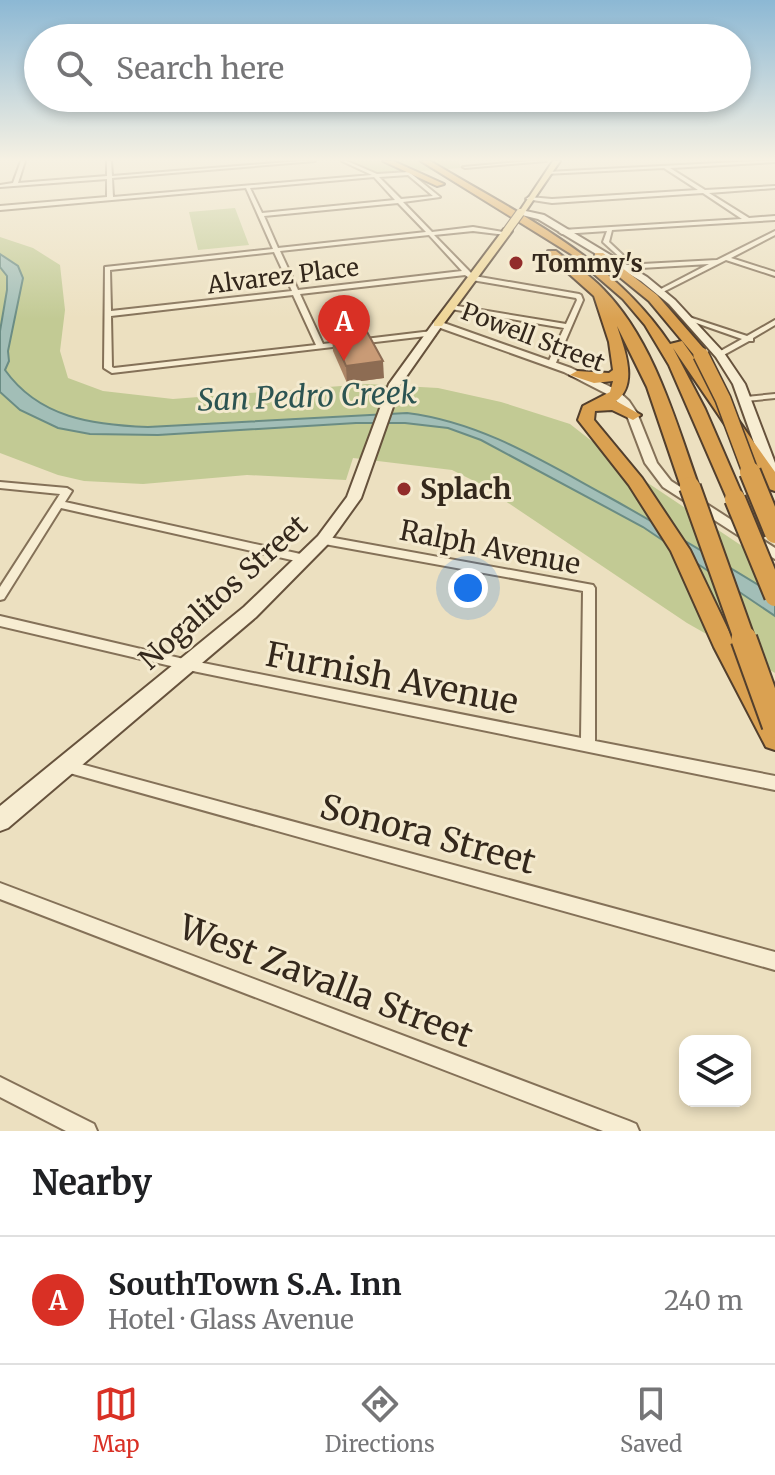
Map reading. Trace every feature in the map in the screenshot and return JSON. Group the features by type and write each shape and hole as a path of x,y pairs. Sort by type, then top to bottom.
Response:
{"highway":[{"path":"491,214 540,245 598,290 622,319 641,351 775,725"},
{"path":"514,214 575,252 654,316 673,337 775,486"},
{"path":"593,250 653,298 701,355 730,411 756,490 775,533"},
{"path":"588,409 616,393 619,373 614,329 598,290"},
{"path":"623,291 650,323 679,370 775,596"},
{"path":"584,377 604,379 619,373"},
{"path":"584,377 600,393 588,409 586,420 617,458 680,550 725,647 775,739"},
{"path":"588,409 615,405 633,415"}],"main road":[{"name":"Nogalitos Street","path":"0,820 188,665 323,540 345,513 395,384 451,307 468,275 520,214"},
{"path":"528,214 541,217"},
{"path":"539,214 580,243 624,263 661,291 720,355 746,399 775,486 770,501 775,515"}],"street":[{"path":"274,214 261,215 320,346"},
{"path":"411,214 468,275"},
{"path":"739,214 748,220"},
{"path":"562,232 773,219"},
{"path":"435,328 320,346 112,371 108,368 107,268 473,229 506,232"},
{"path":"610,229 606,242 624,263 717,262"},
{"path":"580,243 581,235 597,230"},
{"path":"661,291 775,233"},
{"path":"725,258 775,274"},
{"name":"Alvarez Place","path":"107,314 468,275 579,296 568,327"},
{"path":"451,307 568,327 551,365"},
{"path":"687,318 750,339"},
{"path":"720,355 775,322"},
{"name":"Powell Street","path":"435,328 551,365 616,393 633,415 645,456 654,472 667,484 775,554"},
{"path":"763,330 775,329"},
{"path":"746,399 775,396"},
{"path":"0,485 67,491 0,596"},
{"path":"59,504 305,559"},
{"name":"Ralph Avenue","path":"323,540 589,588 588,746"},
{"name":"Furnish Avenue","path":"0,621 188,665 775,783"},
{"name":"Sonora Street","path":"65,766 775,961"},
{"name":"West Zavalla Street","path":"0,891 629,1131"},
{"path":"0,1087 87,1131"}],"green space":[{"path":"189,214 237,214 249,245 198,250"},
{"path":"0,237 33,248 60,265 65,310 60,351 68,378 103,391 173,399 367,384 438,388 501,402 570,424 630,471 775,568 775,673 687,623 480,484 452,470 353,458 346,480 247,475 143,484 84,481 58,475 0,453"}],"water":[{"path":"0,254 18,266 23,278 5,370 34,399 51,409 88,421 148,427 407,413 460,425 509,444 557,469 754,582 775,595 775,616 643,527 481,440 448,428 405,423 356,423 158,435 90,434 58,428 20,410 0,392 0,331 7,276 0,267"}],"building":[{"path":"366,330 383,361 346,366 332,334"}],"place":[{"name":"Tommy's","path":"516,263"},
{"name":"SouthTown S.A. Inn","path":"344,361"},
{"name":"Splach","path":"404,489"}],"water label":[{"name":"San Pedro Creek","path":"307,396"}]}
